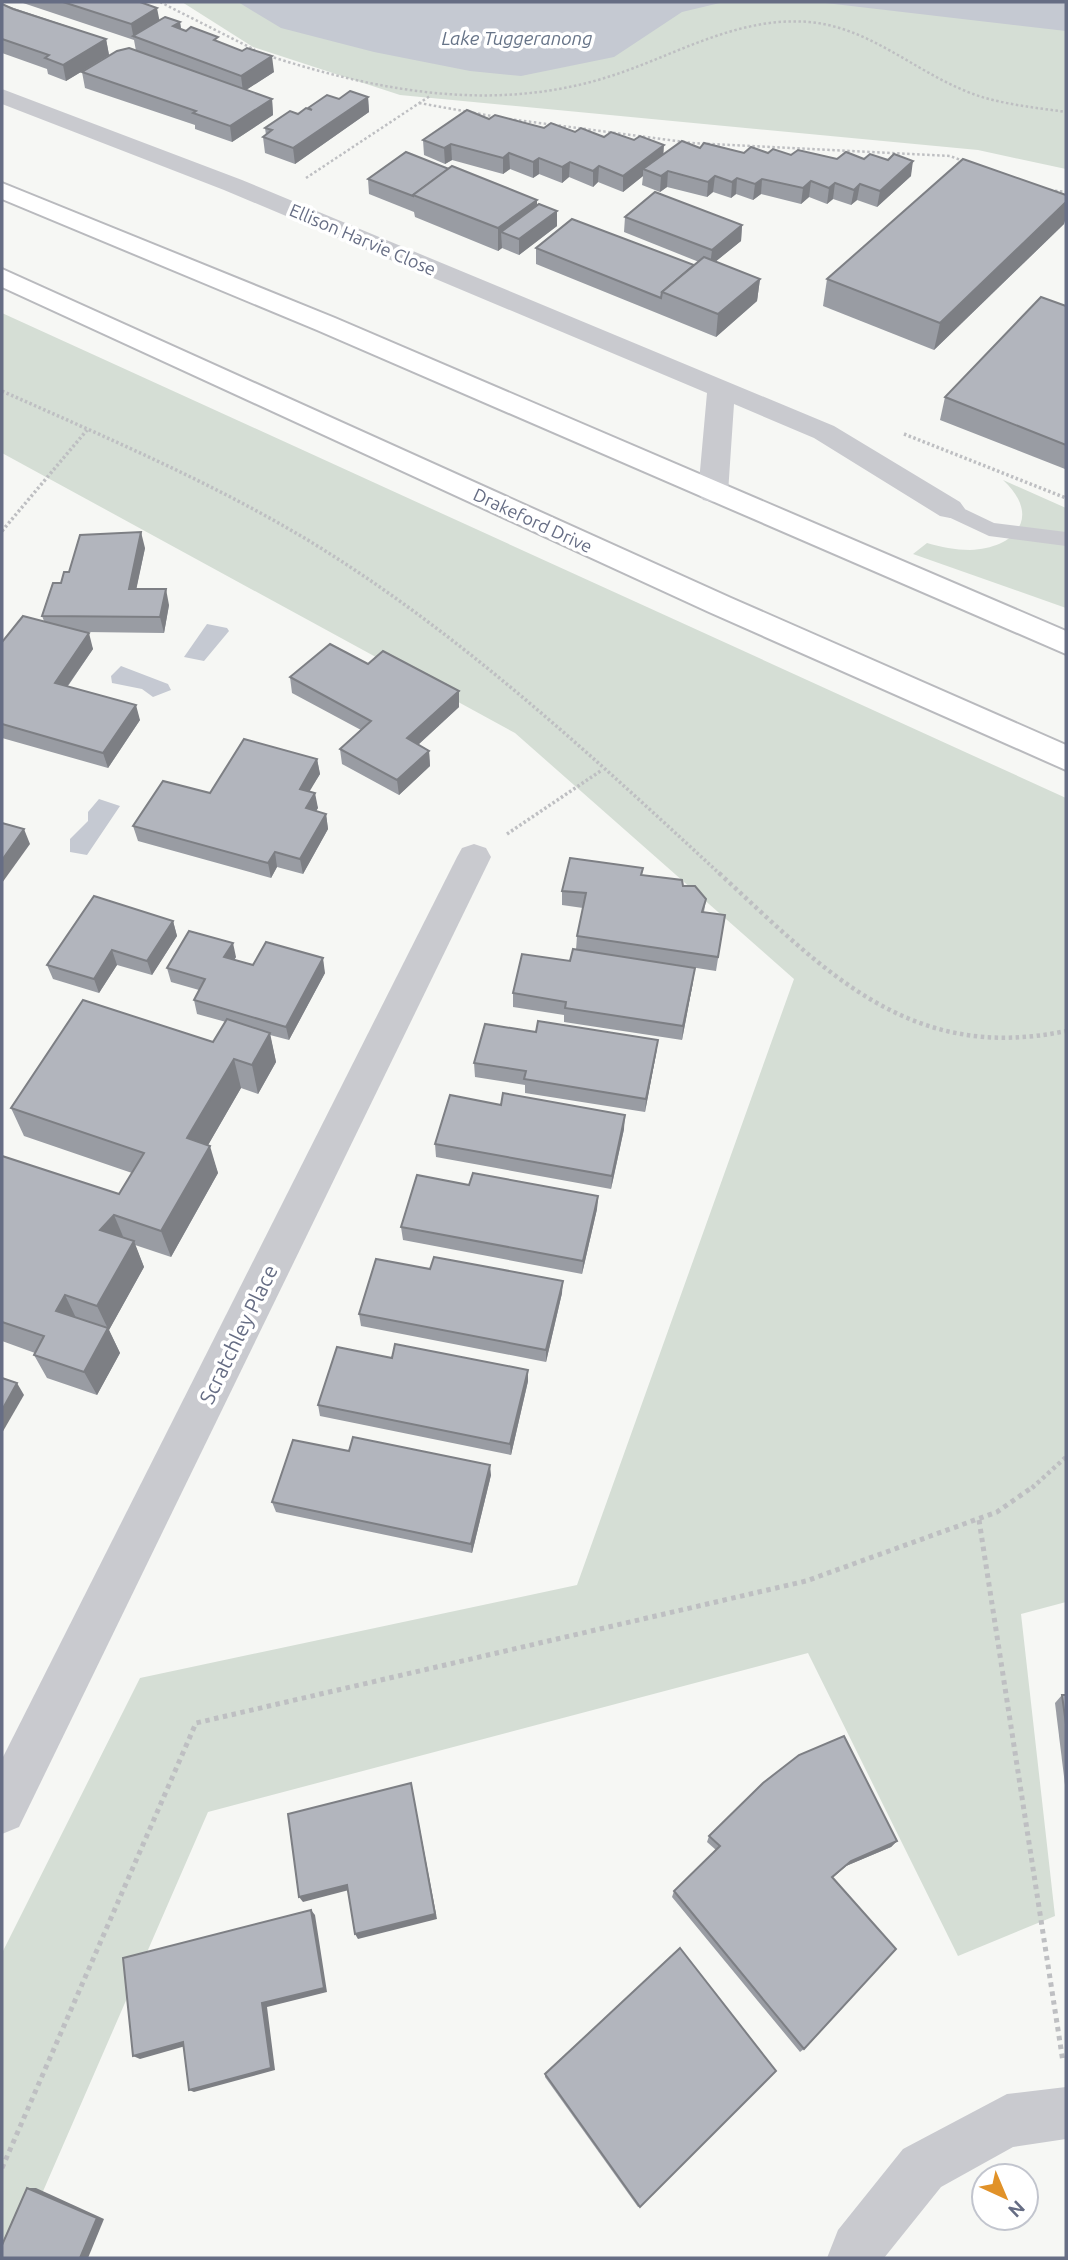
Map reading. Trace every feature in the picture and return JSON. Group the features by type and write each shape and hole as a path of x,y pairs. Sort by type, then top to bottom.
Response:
{"highway":[{"path":"2,190 326,324 1066,643"},
{"name":"Drakeford Drive","path":"2,277 720,605 1066,758"}],"street":[{"name":"Ellison Harvie Close","path":"2,96 233,185 824,432 950,509"},
{"path":"713,493 721,389"},
{"name":"Scratchley Place","path":"2,1811 474,857"},
{"path":"854,2258 857,2249 922,2168 1065,2091"}],"lane":[{"path":"950,509 989,529 1066,539"}],"path":[{"path":"160,2 266,55 332,77 392,91 485,98 558,91 611,76 755,24 808,22 852,31 956,87 1013,103 1066,112"},
{"path":"419,103 626,136 793,150 950,156 975,166"},
{"path":"1045,190 1066,192"},
{"path":"2,391 211,488 290,530 346,564 473,659 602,770 828,973 866,998 901,1017 943,1032 983,1040 1023,1041 1066,1031"},
{"path":"2,531 87,430"},
{"path":"474,857 602,770"},
{"path":"2,2168 196,1723 771,1591 997,1512 1042,1481 1066,1457"},
{"path":"979,1520 1065,2091"}],"shaded area":[{"path":"182,2 1066,2 1066,169 978,150 400,95 253,47"},
{"path":"2,313 1066,798 1066,1602 1021,1614 1055,1916 958,1956 808,1653 208,1812 14,2258 2,2258 2,1953 140,1678 577,1585 794,979 515,733 2,453"},
{"path":"1003,480 1066,508 1066,608 913,554 927,543 970,550 987,548 1011,536 1019,528 1021,506 1015,493"}],"water":[{"name":"Lake Tuggeranong","path":"238,2 724,2 682,12 614,57 521,76 470,71 374,52 281,28"},
{"path":"817,2 1066,2 1066,31"},
{"path":"207,624 227,628 229,631 204,661 184,657"},
{"path":"121,666 168,684 171,690 153,697 142,689 112,683 111,676"},
{"path":"99,799 120,806 87,855 70,852 70,839 88,821 88,812"}],"building":[{"path":"63,2 140,2 157,8 131,24"},
{"path":"2,4 106,39 63,65 45,58 49,55 2,39"},
{"path":"165,17 180,22 173,26 186,31 191,27 218,37 214,40 242,51 247,48 272,56 241,76 133,36"},
{"path":"129,48 272,99 230,126 193,113 196,111 82,72 117,51"},
{"path":"350,91 368,97 293,148 263,137 272,130 265,128 290,111 298,114 306,108 312,110 308,108 327,95 339,99"},
{"path":"467,110 489,119 495,115 544,128 551,123 575,132 581,128 604,137 611,132 634,140 640,136 664,145 623,176 599,166 593,171 570,162 562,167 539,158 533,162 509,153 503,158 451,144 444,148 423,140"},
{"path":"682,141 700,148 704,143 744,153 751,147 768,153 773,149 791,155 798,150 837,159 846,152 864,159 870,154 888,160 894,154 913,161 880,191 860,184 854,190 835,183 829,188 811,181 803,188 762,179 755,184 737,178 732,182 715,176 708,182 668,171 661,176 643,169"},
{"path":"406,152 449,169 413,196 368,179"},
{"path":"963,159 1066,195 1066,202 940,323 827,279"},
{"path":"452,166 537,200 498,228 413,195"},
{"path":"655,192 742,225 712,250 625,217"},
{"path":"539,204 557,211 519,239 501,232"},
{"path":"572,219 694,265 662,292 661,298 536,248"},
{"path":"704,257 760,279 718,314 662,292"},
{"path":"1041,297 1066,306 1066,445 945,397"},
{"path":"141,532 129,589 166,589 160,617 42,616 53,583 61,583 64,572 69,572 80,535"},
{"path":"23,616 89,633 55,683 136,705 103,753 2,724 2,642"},
{"path":"330,644 368,664 383,651 459,691 407,738 429,751 397,780 340,749 371,721 290,677"},
{"path":"244,739 317,759 300,789 315,793 306,808 326,814 300,859 275,852 268,863 133,826 163,781 210,793"},
{"path":"2,823 24,829 2,860"},
{"path":"570,858 643,868 641,875 682,880 683,886 695,886 706,899 702,912 725,915 718,957 577,936 586,893 562,891"},
{"path":"94,896 173,921 147,961 112,950 94,979 47,965"},
{"path":"189,931 233,943 224,957 253,965 266,942 323,958 286,1027 194,1000 205,979 167,968"},
{"path":"573,949 695,968 683,1026 565,1008 566,1002 513,993 522,954 570,961"},
{"path":"83,1000 213,1042 227,1019 270,1033 252,1065 234,1059 187,1138 210,1146 161,1231 114,1215 100,1230 134,1241 97,1306 65,1295 56,1311 108,1328 84,1372 34,1355 44,1336 2,1322 2,1156 119,1194 144,1153 11,1108"},
{"path":"538,1021 658,1040 646,1099 524,1079 526,1071 474,1063 485,1024 536,1032"},
{"path":"503,1093 625,1115 612,1176 435,1144 450,1095 501,1105"},
{"path":"473,1173 598,1196 583,1261 401,1227 417,1175 469,1185"},
{"path":"434,1257 563,1281 546,1350 359,1314 376,1259 430,1269"},
{"path":"395,1344 528,1370 510,1444 318,1405 337,1347 392,1358"},
{"path":"2,1378 17,1383 2,1410"},
{"path":"353,1437 490,1465 471,1544 272,1502 293,1440 349,1451"},
{"path":"1062,1695 1066,1695 1066,1724"},
{"path":"844,1736 897,1841 851,1861 832,1877 896,1949 804,2049 674,1891 720,1846 709,1836 763,1783 799,1755"},
{"path":"411,1783 435,1914 355,1934 347,1885 299,1897 288,1814"},
{"path":"311,1910 324,1988 262,2003 271,2068 189,2090 183,2042 133,2056 123,1958"},
{"path":"680,1948 776,2071 640,2207 545,2074"},
{"path":"27,2188 97,2218 80,2258 2,2258 2,2245"}]}
